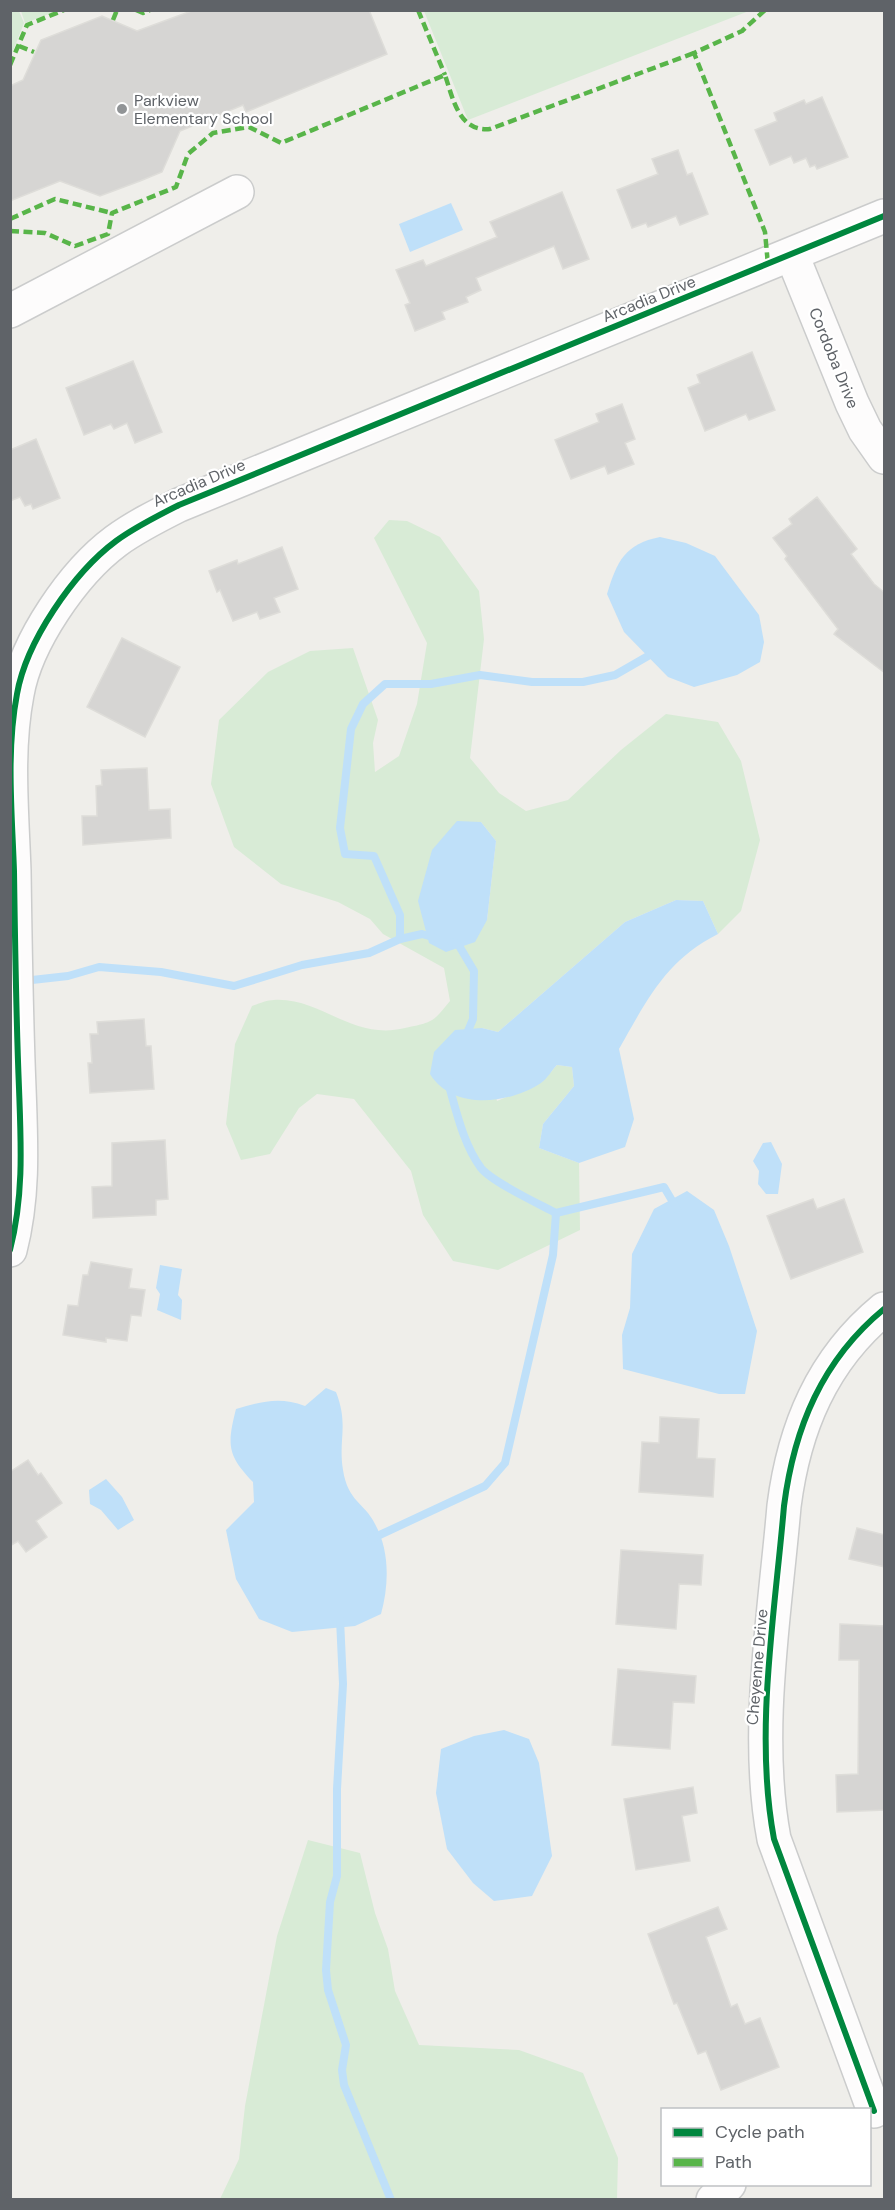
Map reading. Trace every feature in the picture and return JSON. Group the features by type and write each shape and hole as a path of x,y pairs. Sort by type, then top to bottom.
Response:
{"street":[{"path":"10,310 237,192"},
{"name":"Arcadia Drive","path":"10,1250 16,1229 22,1170 12,737 20,654 82,573 114,542 143,523 178,505 885,216"},
{"name":"Cordoba Drive","path":"792,255 852,404 865,430 885,457"},
{"name":"Cheyenne Drive","path":"876,2111 774,1839 767,1804 764,1739 784,1506 789,1468 798,1434 816,1392 832,1366 851,1341 885,1309"},
{"path":"713,2199 727,2186"}],"green space":[{"path":"11,10 19,11 24,23 11,56"},
{"path":"21,11 57,11 25,23"},
{"path":"424,11 749,11 468,120"},
{"path":"389,520 407,521 440,537 479,591 484,639 470,758 499,793 526,811 568,800 621,750 666,714 718,722 741,761 760,840 741,911 718,934 703,901 676,900 625,922 498,1032 482,1028 497,1101 542,1082 557,1065 572,1067 574,1086 543,1124 539,1148 579,1163 580,1230 498,1270 453,1261 423,1215 411,1171 354,1099 317,1094 299,1108 270,1154 241,1160 226,1124 235,1044 252,1006 271,1000 291,1001 369,1029 386,1030 427,1023 435,1018 450,1001 444,968 383,934 370,919 338,902 281,884 234,847 211,784 219,720 268,672 310,651 353,648 378,720 373,743 375,772 399,756 417,704 427,643 374,538","holes":["481,822 496,841 487,920"]},
{"path":"308,1840 360,1853 375,1913 388,1949 395,1991 419,2045 519,2050 583,2073 618,2158 617,2199 220,2199 239,2159 245,2106 277,1936"}],"water":[{"path":"451,203 463,230 410,252 399,224"},
{"path":"660,537 686,543 715,556 759,615 764,642 760,662 737,675 694,687 668,677 624,632 607,594 615,572 630,549"},
{"path":"457,821 481,822 496,841 487,920 475,942 446,952 429,943 418,901 432,850"},
{"path":"676,900 703,901 718,934 700,944 671,969 649,998 619,1049 634,1119 625,1147 579,1163 539,1148 543,1124 574,1086 572,1067 557,1065 543,1081 528,1090 513,1096 482,1100 467,1099 453,1094 440,1086 430,1074 434,1052 455,1030 482,1028 498,1032 625,922"},
{"path":"771,1142 782,1164 778,1194 766,1194 758,1184 759,1171 753,1161 763,1143"},
{"path":"687,1191 714,1210 729,1246 757,1331 745,1394 719,1394 623,1369 622,1335 630,1308 632,1254 654,1209"},
{"path":"160,1265 182,1269 178,1295 182,1300 181,1320 157,1310 160,1294 156,1288"},
{"path":"326,1388 336,1392 340,1404 345,1481 352,1495 371,1517 380,1534 386,1557 386,1592 381,1614 355,1626 292,1632 259,1619 236,1579 226,1530 254,1502 253,1482 238,1464 231,1449 231,1432 236,1409 262,1402 278,1401 305,1406"},
{"path":"106,1479 122,1497 134,1520 118,1530 101,1510 90,1504 89,1490"},
{"path":"504,1730 529,1739 539,1763 552,1856 532,1896 494,1901 473,1883 447,1849 436,1793 441,1749 474,1736"}],"building":[{"name":"Parkview Elementary School","path":"194,10 369,10 387,54 246,112 243,105 180,131 162,172 140,181 100,196 60,181 10,201 10,86 23,80 41,40 102,16 137,31"},
{"path":"822,97 848,157 817,169 815,165 810,167 806,158 794,163 791,156 770,165 755,130 777,121 774,113 804,100 806,104"},
{"path":"678,150 687,175 692,173 708,214 680,225 676,216 648,227 646,223 632,228 617,190 658,174 652,159"},
{"path":"562,192 589,259 563,269 554,246 476,278 481,290 466,297 468,302 442,312 445,319 415,331 405,305 410,303 396,270 423,260 426,266 497,237 490,222"},
{"path":"752,352 775,410 749,420 746,414 705,431 688,388 700,383 697,375"},
{"path":"133,361 162,432 135,443 127,423 114,429 111,424 84,435 66,388"},
{"path":"622,404 635,439 625,443 634,464 608,474 605,466 571,479 555,440 599,422 596,414"},
{"path":"36,439 60,498 33,509 31,504 25,506 20,497 10,501 10,450"},
{"path":"817,497 857,549 851,554 874,584 885,593 885,673 834,634 838,629 785,559 787,556 773,538 792,524 789,519"},
{"path":"282,547 298,589 274,598 280,612 260,619 257,612 233,621 220,590 217,592 209,571 237,560 238,564"},
{"path":"122,638 180,667 145,737 87,707"},
{"path":"147,768 149,810 170,809 171,838 83,845 82,816 97,816 96,786 102,785 101,770"},
{"path":"144,1019 146,1046 151,1046 154,1089 90,1093 88,1063 92,1063 90,1034 98,1034 97,1022"},
{"path":"165,1140 168,1199 156,1200 156,1215 93,1218 92,1187 112,1186 112,1143"},
{"path":"813,1199 817,1209 844,1199 863,1252 791,1279 767,1216"},
{"path":"91,1262 132,1269 129,1288 145,1290 141,1316 131,1315 127,1341 106,1338 106,1342 63,1335 68,1305 78,1306 83,1275 88,1275"},
{"path":"660,1417 699,1419 697,1458 715,1459 713,1497 639,1492 642,1442 659,1443"},
{"path":"28,1460 38,1475 41,1473 62,1503 36,1521 47,1537 26,1552 18,1541 10,1546 10,1472"},
{"path":"857,1528 885,1535 885,1567 849,1559"},
{"path":"621,1550 703,1555 701,1585 679,1584 676,1629 616,1624"},
{"path":"840,1624 885,1626 885,1810 837,1812 836,1775 858,1774 859,1660 839,1660"},
{"path":"618,1669 696,1676 694,1703 673,1702 670,1749 612,1745"},
{"path":"693,1787 697,1813 682,1816 690,1861 636,1870 624,1799"},
{"path":"718,1907 727,1929 706,1937 731,2007 737,2004 745,2024 760,2018 779,2067 721,2090 706,2051 698,2054 677,2003 674,2004 648,1934"}],"waterway":[{"path":"400,939 400,915 374,856 345,854 340,828 351,729 363,704 385,684 431,684 480,675 532,682 583,682 615,675 648,656"},
{"path":"23,981 68,976 99,967 161,972 234,986 302,965 369,953 400,939 422,934 436,938"},
{"path":"452,942 458,944 474,971 473,1019 465,1038"},
{"path":"451,1082 449,1086 458,1118 475,1159 487,1174 516,1192 556,1213 664,1187 677,1209"},
{"path":"371,1539 485,1486 505,1463 553,1255 556,1213"},
{"path":"340,1619 343,1684 337,1789 337,1876 330,1902 326,1970 328,1990 346,2045 342,2070 344,2085 391,2200"}],"marked path":[{"path":"10,65 27,25 64,10"},
{"path":"113,20 117,10"},
{"path":"136,10 143,13 150,10"},
{"path":"418,10 445,75"},
{"path":"765,10 742,31 694,53 765,232 768,265"},
{"path":"19,46 34,52"},
{"path":"10,231 45,233 75,246 108,234 112,213 176,187 188,154 213,133 249,127 281,143 445,75 464,120 479,129 490,129 694,53"},
{"path":"10,219 55,199 112,213"}],"cycle path":[{"path":"10,1250 18,1210 21,1149 11,782 14,716 22,674 30,653 54,610 84,571 123,536 179,505 884,216"},
{"path":"874,2111 774,1839 768,1799 766,1715 784,1506 795,1449 814,1397 828,1373 862,1329 884,1309"}],"place":[{"name":"Parkview Elementary School","path":"122,109"}]}
